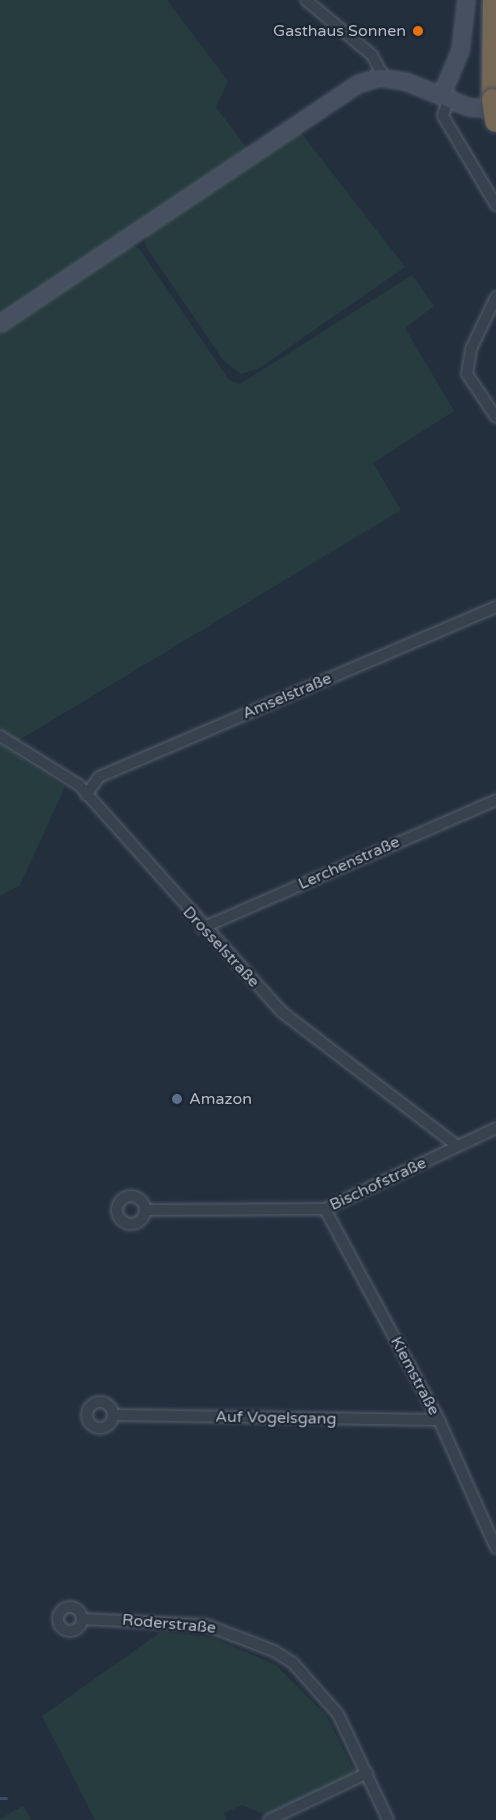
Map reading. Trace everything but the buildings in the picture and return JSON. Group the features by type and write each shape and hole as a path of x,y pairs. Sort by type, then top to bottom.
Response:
{"highway":[{"path":"494,6 495,114"}],"main road":[{"path":"445,95 460,50 466,0"},
{"path":"0,323 357,84 384,78 445,95 469,107 495,114"}],"street":[{"path":"306,0 372,55 384,78"},
{"path":"445,95 445,122 496,205"},
{"path":"496,297 471,349 467,374 496,417"},
{"name":"Amselstraße","path":"86,795 99,777 496,607"},
{"name":"Drosselstraße","path":"0,736 72,778 202,928 282,1012 456,1145"},
{"name":"Lerchenstraße","path":"202,928 496,800"},
{"name":"Bischofstraße","path":"145,1210 325,1209 496,1128"},
{"name":"Kiemstraße","path":"325,1209 439,1420 496,1548"},
{"name":"Auf Vogelsgang","path":"114,1415 439,1420"},
{"name":"Roderstraße","path":"82,1618 206,1625 274,1651 321,1692 367,1773 388,1820"},
{"path":"269,1820 367,1773"}],"green space":[{"path":"0,0 167,0 228,81 216,107 249,151 0,319"},
{"path":"299,130 405,267 258,369 241,374 223,360 145,245 146,234"},
{"path":"129,245 139,248 229,380 240,384 412,275 434,306 405,328 454,411 373,463 401,510 16,742 0,732 0,331"},
{"path":"0,744 65,787 20,885 0,896"},
{"path":"161,1632 211,1637 276,1665 326,1715 354,1770 351,1776 265,1815 242,1805 224,1813 226,1820 95,1820 42,1716"},
{"path":"23,1806 31,1820 0,1820 0,1819"}],"waterway":[{"path":"0,1798 6,1798"}],"place":[{"name":"Gasthaus Sonnen","path":"418,31"},
{"name":"Amazon","path":"177,1099"}]}
